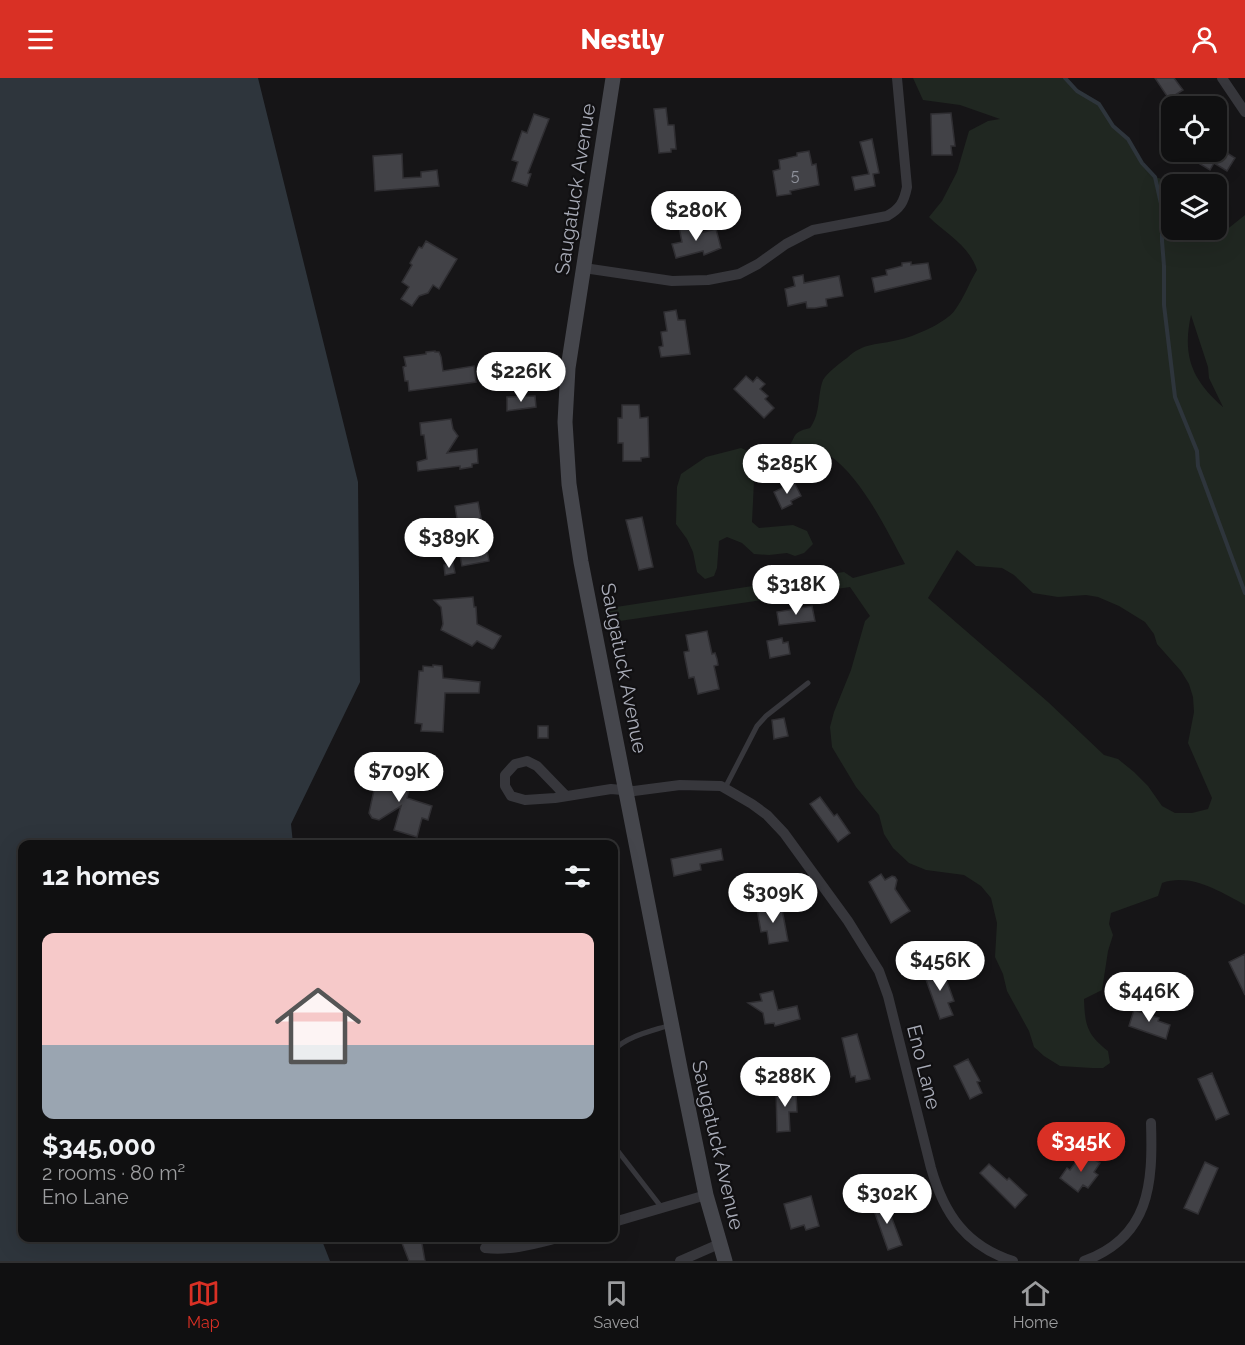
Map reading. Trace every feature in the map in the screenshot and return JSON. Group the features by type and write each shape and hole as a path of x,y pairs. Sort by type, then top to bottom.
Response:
{"main road":[{"name":"Saugatuck Avenue","path":"613,78 568,368 565,422 568,473 581,562 671,1025 706,1195 725,1261"}],"street":[{"path":"584,268 672,281 708,280 739,274 813,230 887,216 897,211 904,202 908,188 897,78"},
{"path":"1222,78 1245,112"},
{"name":"Eno Lane","path":"566,796 537,766 527,761 515,764 505,775 505,786 511,796 525,800 566,796 611,789 716,785 753,804 775,824 859,938 879,970 888,996 938,1193 950,1215 969,1237 995,1254 1013,1261"},
{"path":"1084,1261 1101,1254 1119,1242 1140,1216 1150,1180 1152,1155 1150,1123"},
{"path":"618,1221 706,1195"},
{"path":"485,1248 502,1250 544,1242"},
{"path":"680,1261 719,1244"}],"lane":[{"path":"725,788 757,726 766,716 808,683"},
{"path":"618,1046 671,1025"},
{"path":"618,1151 662,1208"}],"shaded area":[{"path":"0,78 258,78 358,482 360,682 291,824 293,840 18,840 18,1242 323,1242 330,1261 0,1261"},
{"path":"913,78 1065,78 1077,91 1099,104 1113,126 1128,139 1142,163 1154,177 1161,179 1161,240 1227,240 1227,229 1245,215 1245,905 1205,885 1173,880 1162,883 1158,896 1111,913 1109,924 1113,935 1102,990 1084,999 1088,1029 1108,1051 1110,1063 1103,1068 1060,1066 1034,1047 1029,1031 1007,991 1003,974 995,957 997,923 991,898 981,886 964,875 926,870 909,863 893,848 884,834 879,815 856,787 832,747 830,727 834,712 851,670 865,621 870,616 850,587 606,623 603,609 844,572 853,578 905,564 863,490 829,455 779,464 759,471 754,481 752,522 759,528 793,525 807,531 813,544 804,553 795,556 787,553 754,554 742,543 727,537 719,541 717,568 714,576 705,579 697,572 693,552 676,524 677,487 681,474 706,457 741,448 763,458 785,450 796,434 810,428 816,416 823,380 837,365 859,349 920,333 951,315 977,270 963,247 929,217 942,201 957,172 969,131 988,121 1000,119 960,105 923,100","holes":["1191,315 1208,367 1209,378 1223,407 1204,387 1192,366 1188,343","957,550 976,566 1002,568 1014,575 1033,593 1058,597 1086,595 1098,597 1119,606 1145,622 1154,634 1157,644 1181,671 1189,684 1194,712 1188,743 1212,798 1208,809 1192,813 1175,813 1162,806 1148,786 1134,772 1118,759 1104,755 1048,702 928,598"]}],"building":[{"path":"1155,78 1174,78 1183,90 1174,96 1167,96"},
{"path":"666,108 668,125 674,125 676,149 659,153 654,109"},
{"path":"951,113 955,146 951,146 952,155 932,155 931,114"},
{"path":"534,114 549,119 528,173 531,174 527,186 512,181 518,162 512,160 522,131 527,133"},
{"path":"872,139 879,173 873,174 875,186 855,190 852,177 869,174 860,142"},
{"path":"809,151 812,165 816,164 819,185 777,196 773,171 780,169 779,160"},
{"path":"1227,153 1235,158 1227,171 1214,163 1210,170 1200,164 1201,162 1227,162"},
{"path":"402,154 403,178 421,177 421,172 437,170 439,186 375,191 373,156"},
{"path":"693,223 696,234 716,229 721,248 704,255 703,251 676,258 672,244 682,242 679,227"},
{"path":"426,241 457,259 439,289 433,285 428,293 419,296 412,306 401,299 409,287 402,282 419,247 422,248"},
{"path":"911,262 911,265 928,263 931,279 875,292 872,278 887,275 886,270"},
{"path":"803,275 804,283 839,276 843,296 826,299 827,306 807,308 806,302 788,306 785,289 795,286 793,277"},
{"path":"676,310 678,320 685,320 690,354 661,357 659,347 663,346 661,332 667,331 664,312"},
{"path":"439,352 441,357 443,371 474,366 476,382 409,391 408,381 405,381 404,357"},
{"path":"746,376 753,382 757,377 765,384 760,389 768,396 765,399 774,408 764,418 734,389"},
{"path":"535,396 536,407 507,411 507,397"},
{"path":"622,405 639,405 640,418 648,417 649,457 641,458 641,461 623,461 623,443 618,443 618,418 622,418"},
{"path":"451,419 453,429 458,436 447,453 477,449 478,463 472,464 472,467 460,469 460,466 418,471 417,462 427,459 420,423"},
{"path":"794,482 801,496 782,509 774,492"},
{"path":"478,502 489,561 462,566 459,550 462,550 455,506"},
{"path":"642,517 653,567 639,570 626,520"},
{"path":"453,563 455,573 445,575 444,565"},
{"path":"473,597 477,624 501,636 492,649 477,641 472,646 441,630 443,624 441,607 434,600"},
{"path":"812,606 815,621 779,625 777,612"},
{"path":"707,631 712,654 715,653 717,659 718,665 714,666 719,689 698,694 694,677 689,678 684,652 689,651 686,635"},
{"path":"782,638 783,643 788,642 790,654 770,658 767,641"},
{"path":"433,665 442,666 443,678 480,682 479,693 445,693 443,732 421,731 422,724 415,723 419,671 423,671 423,666 433,667"},
{"path":"784,718 788,736 774,739 772,720"},
{"path":"538,726 548,726 548,738 538,738"},
{"path":"389,767 412,773 407,798 432,806 428,820 422,818 417,837 394,830 401,806 379,820 372,818 369,813 374,790 376,786 382,787"},
{"path":"820,797 834,816 837,814 850,833 838,842 810,804"},
{"path":"721,849 723,860 700,864 701,870 674,876 671,859"},
{"path":"881,874 885,880 892,876 895,877 897,880 895,889 910,911 891,923 869,882"},
{"path":"781,904 788,941 769,944 767,931 761,932 757,909"},
{"path":"1245,954 1245,995 1229,962"},
{"path":"942,968 954,1001 948,1003 953,1015 940,1019 924,974"},
{"path":"773,991 778,1010 797,1006 800,1019 775,1026 774,1023 765,1024 763,1013 748,1003 762,1001 760,994"},
{"path":"1145,1005 1155,1009 1152,1016 1159,1018 1158,1021 1170,1025 1166,1039 1129,1026 1134,1010 1143,1013"},
{"path":"857,1034 870,1079 856,1082 855,1076 851,1077 842,1038"},
{"path":"968,1059 980,1081 977,1082 982,1093 970,1099 954,1066"},
{"path":"1212,1073 1229,1114 1216,1120 1198,1079"},
{"path":"790,1087 790,1093 796,1093 797,1112 789,1112 790,1131 777,1132 776,1088"},
{"path":"1083,1152 1100,1163 1094,1172 1098,1175 1088,1188 1083,1185 1078,1192 1060,1178 1067,1168 1070,1170"},
{"path":"1205,1162 1218,1168 1198,1214 1184,1208"},
{"path":"989,1164 1027,1195 1015,1208 980,1173"},
{"path":"811,1196 819,1226 806,1230 804,1225 791,1229 784,1204"},
{"path":"885,1200 902,1245 888,1250 872,1205"},
{"path":"402,1242 422,1242 425,1261 409,1261"}],"waterway":[{"path":"1065,78 1077,91 1099,104 1113,126 1128,139 1142,163 1155,177 1162,208 1164,305 1175,397 1197,451 1198,466 1245,593"}]}
